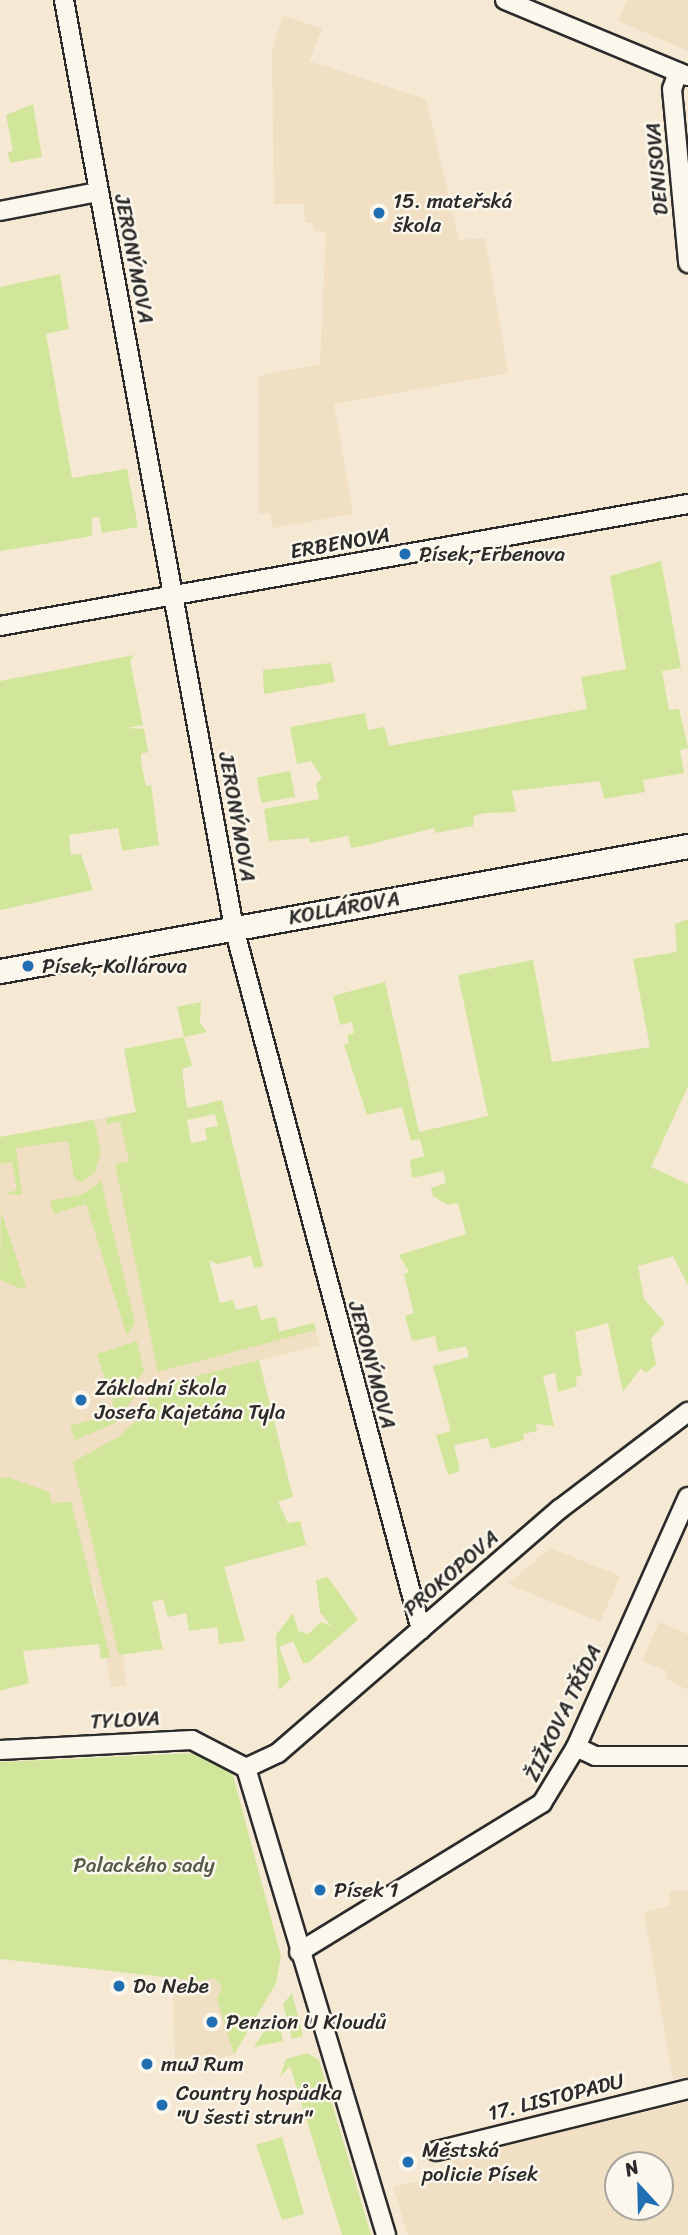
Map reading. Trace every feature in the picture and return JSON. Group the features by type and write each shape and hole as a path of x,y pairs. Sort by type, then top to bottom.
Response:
{"main road":[{"name":"KOLLÁROVA","path":"0,971 688,846"}],"street":[{"name":"JERONÝMOVA","path":"64,0 233,928 421,1630"},
{"path":"505,0 683,74"},
{"name":"DENISOVA","path":"683,74 672,89 688,263"},
{"path":"0,211 98,192"},
{"name":"ERBENOVA","path":"0,626 688,504"},
{"name":"PROKOPOVA","path":"246,1768 278,1753 560,1509 683,1421"},
{"name":"ŽIŽKOVA TŘÍDA","path":"299,1952 542,1803 576,1747 688,1497"},
{"name":"TYLOVA","path":"0,1751 192,1740 246,1768"},
{"path":"576,1747 595,1756 688,1756"},
{"path":"246,1768 386,2235"},
{"name":"17. LISTOPADU","path":"436,2151 688,2089"}],"shaded area":[{"path":"627,0 688,0 688,51 618,21"},
{"name":"15. mateřská škola","path":"283,15 322,29 309,61 426,99 459,240 485,238 508,373 334,404 353,514 273,528 270,513 259,514 258,376 320,364 326,232 313,231 313,223 305,222 304,204 274,204 272,51"},
{"name":"Základní škola Josefa Kajetána Tyla","path":"136,1112 165,1289 279,1332 314,1323 320,1345 172,1383 129,1587 123,1655 126,1685 111,1687 95,1587 0,1560 0,1137"},
{"path":"550,1548 620,1576 600,1622 508,1584"},
{"path":"659,1622 688,1634 688,1690 665,1678 667,1671 642,1661"},
{"path":"688,1890 688,2076 673,2079 644,1912 670,1906 669,1891"},
{"name":"Penzion U Kloudů","path":"211,1977 222,1987 217,1999 234,2055 175,2067 173,1978"},
{"path":"688,2102 688,2235 408,2235 393,2187 457,2172 453,2159"}],"green space":[{"path":"33,104 42,157 10,163 8,152 13,151 6,115"},
{"path":"60,274 69,329 46,334 72,478 127,469 138,527 102,533 99,517 92,518 92,536 0,551 0,287"},
{"path":"661,561 681,668 662,671 669,710 679,709 688,748 680,750 684,773 643,780 645,792 604,799 600,781 512,791 516,812 484,813 474,816 473,826 435,833 434,828 351,848 348,836 310,843 309,838 269,841 264,809 319,799 316,784 322,778 311,761 297,764 290,727 365,713 368,730 384,727 389,746 587,709 581,677 626,669 610,576"},
{"path":"134,655 130,661 143,725 127,728 144,729 148,752 141,754 141,762 146,786 151,785 159,845 122,851 118,828 69,835 71,855 81,854 93,890 0,910 0,681"},
{"path":"331,663 335,682 264,694 263,670"},
{"path":"290,771 295,797 262,803 257,777"},
{"path":"688,919 688,1086 651,1167 688,1184 688,1285 673,1256 638,1266 644,1299 665,1323 651,1339 656,1365 646,1373 641,1368 623,1392 608,1323 575,1332 582,1375 576,1377 577,1386 558,1392 555,1373 543,1376 554,1426 536,1424 537,1431 523,1434 524,1440 491,1449 488,1438 454,1445 460,1471 448,1475 436,1435 451,1431 433,1366 469,1357 466,1346 438,1352 435,1336 412,1341 405,1316 414,1313 404,1274 409,1272 399,1255 466,1234 458,1203 448,1205 433,1196 431,1188 446,1183 443,1171 412,1178 410,1160 424,1156 420,1139 411,1141 402,1107 367,1115 344,1045 349,1043 347,1035 354,1033 352,1022 340,1025 333,996 385,982 419,1132 488,1116 458,975 533,960 552,1062 650,1047 633,959 677,952 675,924"},
{"path":"201,1002 200,1023 207,1032 184,1037 177,1007"},
{"path":"184,1037 192,1066 182,1069 188,1108 222,1100 263,1266 254,1268 251,1256 217,1264 209,1260 220,1303 233,1300 236,1310 257,1305 261,1320 276,1317 279,1332 314,1323 316,1330 158,1372 115,1164 129,1161 120,1122 106,1124 106,1118 136,1112 124,1049","holes":["215,1114 218,1126 205,1128 207,1140 191,1143 187,1120"]},
{"path":"94,1120 101,1151 95,1172 81,1183 74,1177 68,1141 16,1148 22,1195 4,1194 17,1190 12,1162 0,1164 0,1137"},
{"path":"101,1181 135,1323 127,1336 86,1204 54,1214 50,1201 83,1194"},
{"path":"1,1211 26,1287 22,1289 0,1280"},
{"path":"137,1341 144,1371 137,1381 108,1389 97,1354"},
{"path":"259,1360 293,1497 278,1502 288,1523 300,1521 306,1545 224,1567 245,1641 219,1644 217,1627 189,1631 186,1613 168,1617 163,1599 152,1602 163,1649 119,1655 73,1462 120,1436 138,1419 154,1387"},
{"path":"139,1391 115,1423 75,1440 70,1426 114,1413 112,1399"},
{"path":"7,1477 49,1492 52,1503 71,1502 110,1657 101,1659 99,1644 23,1651 29,1683 0,1691 0,1479"},
{"path":"328,1577 358,1620 308,1663 303,1663 293,1641 279,1647 291,1679 279,1690 276,1635 293,1613 298,1631 308,1634 321,1622 331,1626 320,1612 316,1580"},
{"name":"Palackého sady","path":"195,1753 232,1771 281,1956 276,1983 234,2055 217,1999 222,1987 213,1978 202,1981 0,1959 0,1762"},
{"path":"292,1993 303,2036 292,2039 283,2004"},
{"path":"277,2011 283,2041 254,2047"},
{"path":"307,2053 319,2060 371,2235 342,2235 290,2066 280,2077 286,2059"},
{"path":"282,2137 304,2214 282,2220 256,2145"}],"place":[{"name":"15. mateřská škola","path":"379,213"},
{"name":"Písek, Erbenova","path":"405,554"},
{"name":"Písek, Kollárova","path":"28,966"},
{"name":"Základní škola Josefa Kajetána Tyla","path":"81,1400"},
{"name":"Písek 1","path":"320,1890"},
{"name":"Do Nebe","path":"119,1986"},
{"name":"Penzion U Kloudů","path":"212,2022"},
{"name":"muJ Rum","path":"147,2064"},
{"name":"Country hospůdka \"U šesti strun\"","path":"162,2105"},
{"name":"Městská policie Písek","path":"408,2162"}]}
